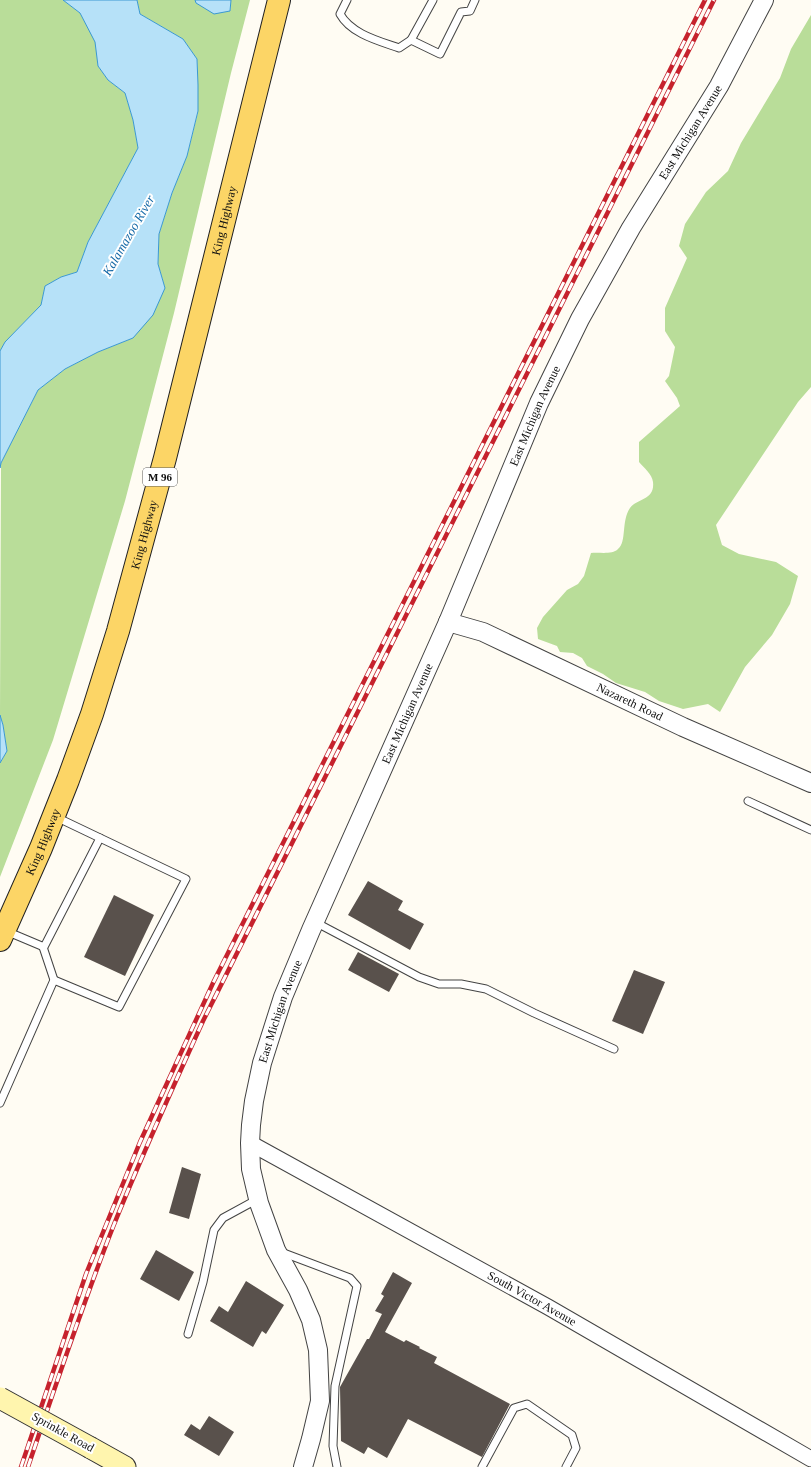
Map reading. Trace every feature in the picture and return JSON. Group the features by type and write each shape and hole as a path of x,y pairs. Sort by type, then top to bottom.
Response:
{"main road":[{"name":"King Highway","path":"2,935 54,816 92,714 118,631 165,458 279,0"},
{"name":"Sprinkle Road","path":"0,1398 125,1467"}],"street":[{"name":"East Michigan Avenue","path":"303,1467 312,1439 320,1401 318,1350 312,1320 277,1251 258,1199 251,1169 250,1143 254,1101 262,1063 283,997 448,622 539,403 577,326 639,215 719,86 764,0"},
{"name":"Nazareth Road","path":"448,622 483,632 683,727 811,783"},
{"name":"South Victor Avenue","path":"250,1143 541,1303 811,1459"}],"lane":[{"path":"346,0 340,14 345,22 366,36 399,48 412,40 433,0"},
{"path":"412,40 440,54 461,12 470,11 475,0"},
{"path":"748,802 811,830"},
{"path":"54,816 186,879 119,1007 54,980"},
{"path":"0,1103 54,980 43,947 100,838"},
{"path":"315,922 419,977 439,984 461,984 486,990 614,1049"},
{"path":"2,935 43,947"},
{"path":"188,1334 205,1277 214,1230 223,1218 258,1199"},
{"path":"277,1251 350,1278 357,1286 335,1386 333,1446 337,1467"},
{"path":"482,1467 514,1408 527,1404 572,1435 576,1448 566,1467"}],"green space":[{"path":"0,0 63,0 80,13 96,42 98,66 108,80 125,93 133,120 138,148 88,242 77,272 61,277 45,286 41,305 5,342 0,351"},
{"path":"137,0 195,0 196,3 230,11 231,0 250,0 231,73 174,313 125,501 53,740 0,877 0,763 7,751 0,715 1,463 38,390 65,369 98,352 133,338 165,288 158,264 159,234 172,193 187,156 198,112 197,59 183,39 140,14"},
{"path":"811,15 811,387 798,402 716,525 722,545 739,554 776,562 798,576 790,604 772,635 745,667 720,712 708,704 683,709 659,701 645,692 616,683 587,666 582,658 573,653 560,652 557,646 538,639 537,628 543,617 567,590 578,584 584,576 591,553 613,552 621,546 627,513 633,505 649,496 653,488 652,479 639,462 639,442 680,406 677,398 665,381 669,376 675,347 665,331 665,308 687,258 679,246 685,224 706,192 728,171 741,143 780,78 791,49"}],"water":[{"name":"Kalamazoo River","path":"63,0 137,0 140,14 183,39 197,59 198,111 187,156 172,193 159,234 158,264 165,288 153,315 133,338 98,352 65,369 38,390 1,463 0,468 0,351 5,342 41,305 45,286 61,277 77,272 88,242 138,148 133,120 125,93 108,80 98,66 95,42 80,13"},
{"path":"195,0 231,0 230,11 214,14 196,3"},
{"path":"0,715 7,751 0,763"}],"building":[{"path":"368,881 403,901 398,910 424,924 410,950 348,915"},
{"path":"114,895 154,915 125,976 84,957"},
{"path":"358,952 399,974 389,992 348,970"},
{"path":"634,970 665,982 643,1034 612,1021"},
{"path":"182,1167 201,1174 189,1219 169,1213"},
{"path":"156,1250 194,1272 179,1301 140,1279"},
{"path":"393,1272 412,1283 385,1332 404,1342 406,1340 420,1347 419,1348 437,1357 434,1363 510,1404 482,1457 408,1419 387,1458 368,1447 364,1454 341,1441 340,1387 382,1314 375,1311 384,1296 381,1294"},
{"path":"246,1281 284,1305 266,1334 262,1331 253,1347 210,1321 219,1306 228,1312"},
{"path":"209,1416 234,1432 219,1456 184,1435 191,1424 200,1430"}],"railway":[{"path":"21,1467 86,1274 140,1142 213,983 705,0"},
{"path":"28,1467 113,1227 168,1098 203,1021 714,0"}]}
